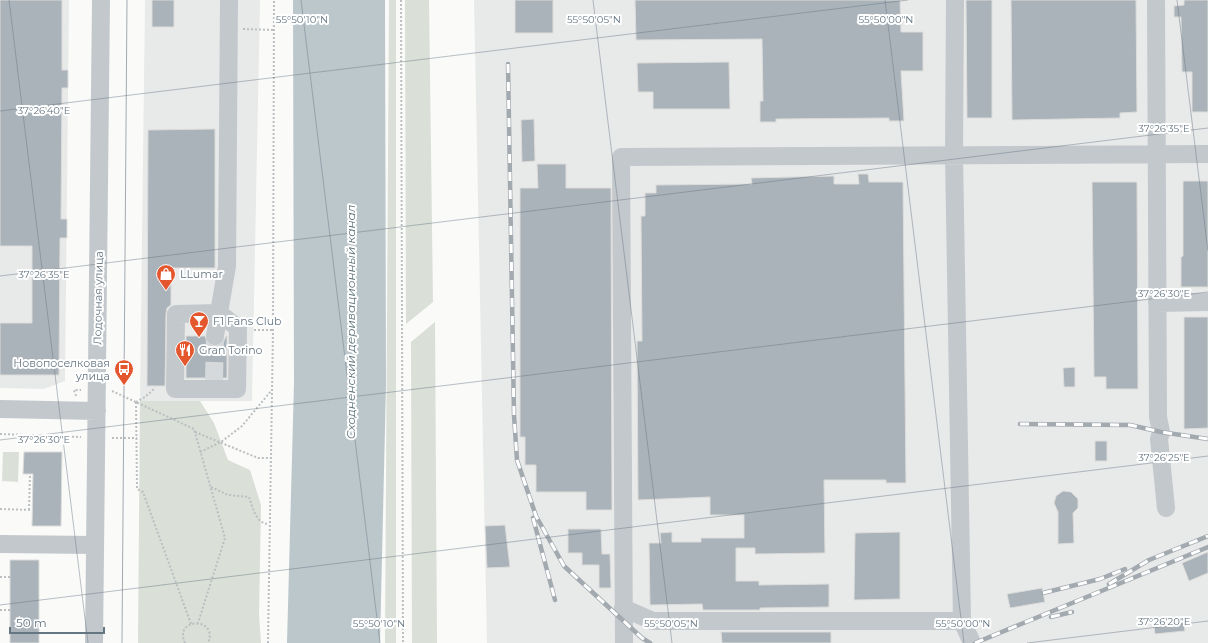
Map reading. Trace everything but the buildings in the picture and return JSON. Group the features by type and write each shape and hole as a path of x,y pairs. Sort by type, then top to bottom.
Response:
{"street":[{"name":"Лодочная улица","path":"94,643 101,0"},
{"path":"215,336 227,266 229,0"},
{"path":"955,0 954,155 962,621 972,643"},
{"path":"1156,0 1158,417 1161,432 1159,439 1166,508"},
{"path":"624,643 621,157 1208,154"},
{"path":"1158,303 1208,302"},
{"path":"219,313 238,328 237,389 213,384 175,389 176,314 219,313"},
{"path":"0,409 97,411"},
{"path":"0,544 95,545"},
{"path":"624,608 653,621 962,621"}],"path":[{"path":"268,643 273,330 274,0"},
{"path":"401,0 403,643"},
{"path":"229,28 274,30"},
{"path":"248,330 273,330"},
{"path":"136,402 145,397 154,389"},
{"path":"200,452 221,442 242,426 271,390"},
{"path":"111,391 194,429 225,538 198,623"},
{"path":"136,402 137,489 143,492 191,624"},
{"path":"195,432 258,458 270,458"},
{"path":"0,434 84,437"},
{"path":"106,438 137,438"},
{"path":"29,510 30,474"},
{"path":"210,486 228,495 249,497 258,520 263,524 269,524"},
{"path":"0,509 32,510"},
{"path":"0,577 10,577"},
{"path":"0,610 10,610"},
{"path":"185,643 184,632 191,624 198,623 209,631 208,643"}],"shaded area":[{"path":"0,0 69,0 65,381 44,389 0,388"},
{"path":"145,0 260,0 252,401 140,401"},
{"path":"389,0 396,0 396,643 385,643"},
{"path":"405,0 429,0 433,302 406,324"},
{"path":"474,0 1208,0 1208,643 487,643"},
{"path":"435,322 437,643 412,643 411,342"},
{"path":"140,401 200,401 214,423 228,460 250,470 261,505 259,615 261,643 138,643"},
{"path":"3,452 19,452 18,482 2,481"}],"water":[{"name":"Сходненский деривационный канал","path":"293,0 385,0 386,384 380,643 287,643 294,383"}],"tunnel":[{"path":"214,380 215,336"}],"tram line":[{"path":"122,643 127,0"}],"railway":[{"path":"508,64 514,415 517,460 536,516 564,566 642,638 650,643"},
{"path":"1020,424 1130,425 1161,432 1208,439"},
{"path":"533,518 555,600"},
{"path":"1109,584 1149,560 1208,536"},
{"path":"975,643 1208,547"},
{"path":"1043,593 1100,579 1125,569"},
{"path":"1051,617 1072,612"}],"place":[{"name":"LLumar","path":"166,291"},
{"name":"F1 Fans Club","path":"199,338"},
{"name":"Gran Torino","path":"185,367"},
{"name":"Новопоселковая улица","path":"124,386"}]}
